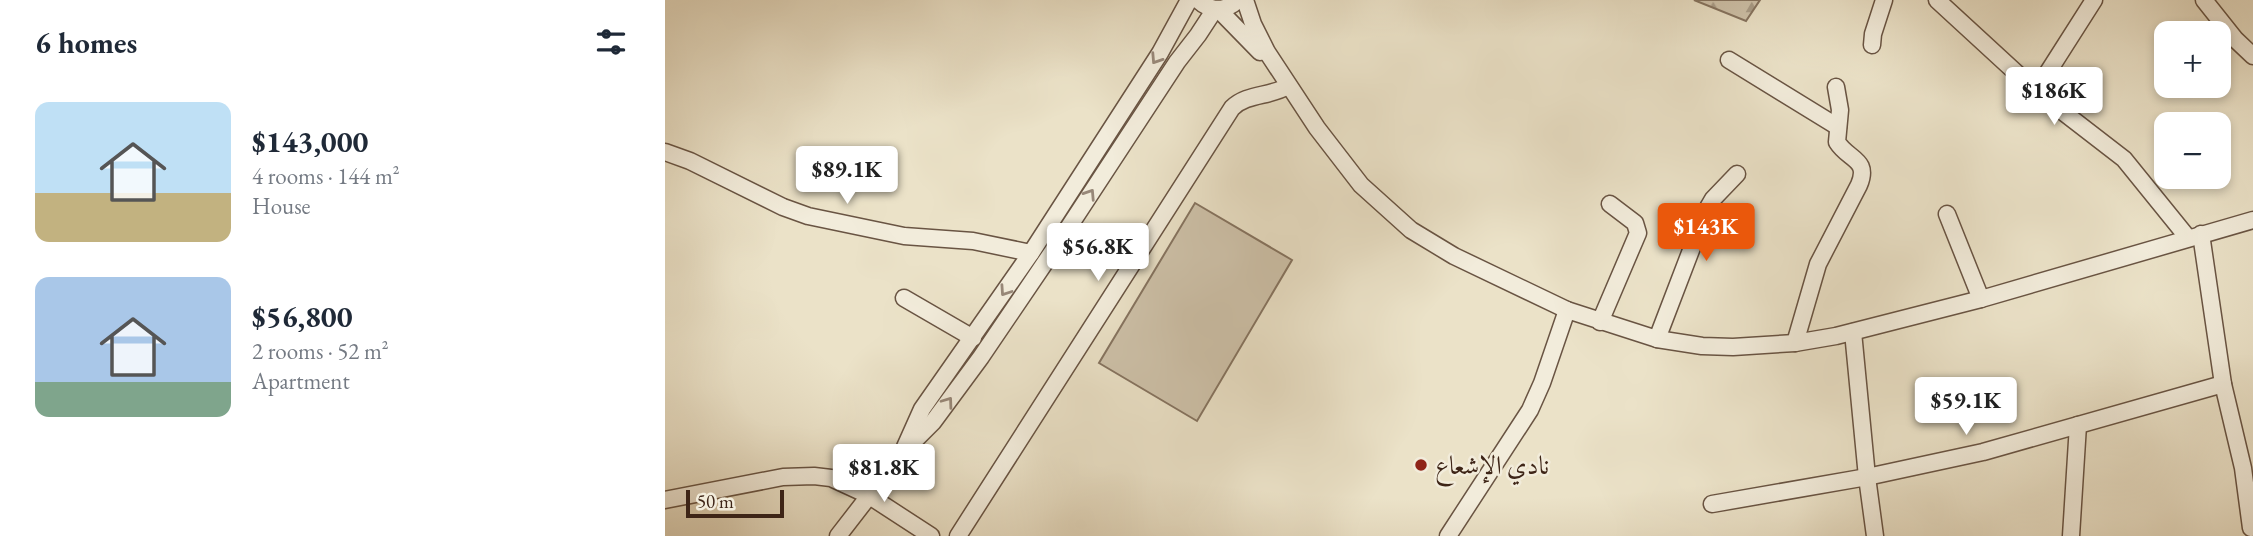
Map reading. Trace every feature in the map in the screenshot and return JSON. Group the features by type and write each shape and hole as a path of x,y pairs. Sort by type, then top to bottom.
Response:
{"street":[{"path":"903,452 922,410 1031,253 1160,53 1189,0"},
{"path":"1198,0 1248,28 1361,185 1411,230 1454,256 1567,310 1657,339 1712,346 1795,343 1981,299 2253,220"},
{"path":"838,536 903,452 933,422 981,357 1170,72 1217,9 1231,6 1238,0"},
{"path":"1245,0 1248,28"},
{"path":"1248,28 1252,0"},
{"path":"1872,45 1884,0"},
{"path":"1937,0 2036,91 2124,159 2194,236 2223,384 2243,468 2251,531"},
{"path":"2036,91 2094,0"},
{"path":"2204,0 2253,56"},
{"path":"1198,35 1219,29 1248,28"},
{"path":"1729,60 1838,127"},
{"path":"958,536 1232,108 1245,99 1267,96 1284,80"},
{"path":"1795,343 1818,264 1859,185 1863,172 1860,164 1839,146 1837,135 1840,110 1836,87"},
{"path":"665,152 809,216 892,234 973,241 1031,253"},
{"path":"1657,339 1706,211 1713,199 1737,174"},
{"path":"1600,322 1638,233 1635,223 1610,204"},
{"path":"1947,214 1981,299"},
{"path":"904,298 973,338"},
{"path":"1448,536 1530,410 1567,310"},
{"path":"1853,331 1875,536"},
{"path":"1711,504 1867,477 1983,452 2223,384"},
{"path":"2071,536 2078,425"},
{"path":"665,500 801,475 831,478 868,495 931,536"}],"green space":[{"path":"1694,0 1760,0 1746,21"},
{"path":"1195,203 1292,260 1197,421 1099,363"}],"place":[{"name":"نادي الإشعاع","path":"1421,465"}]}
